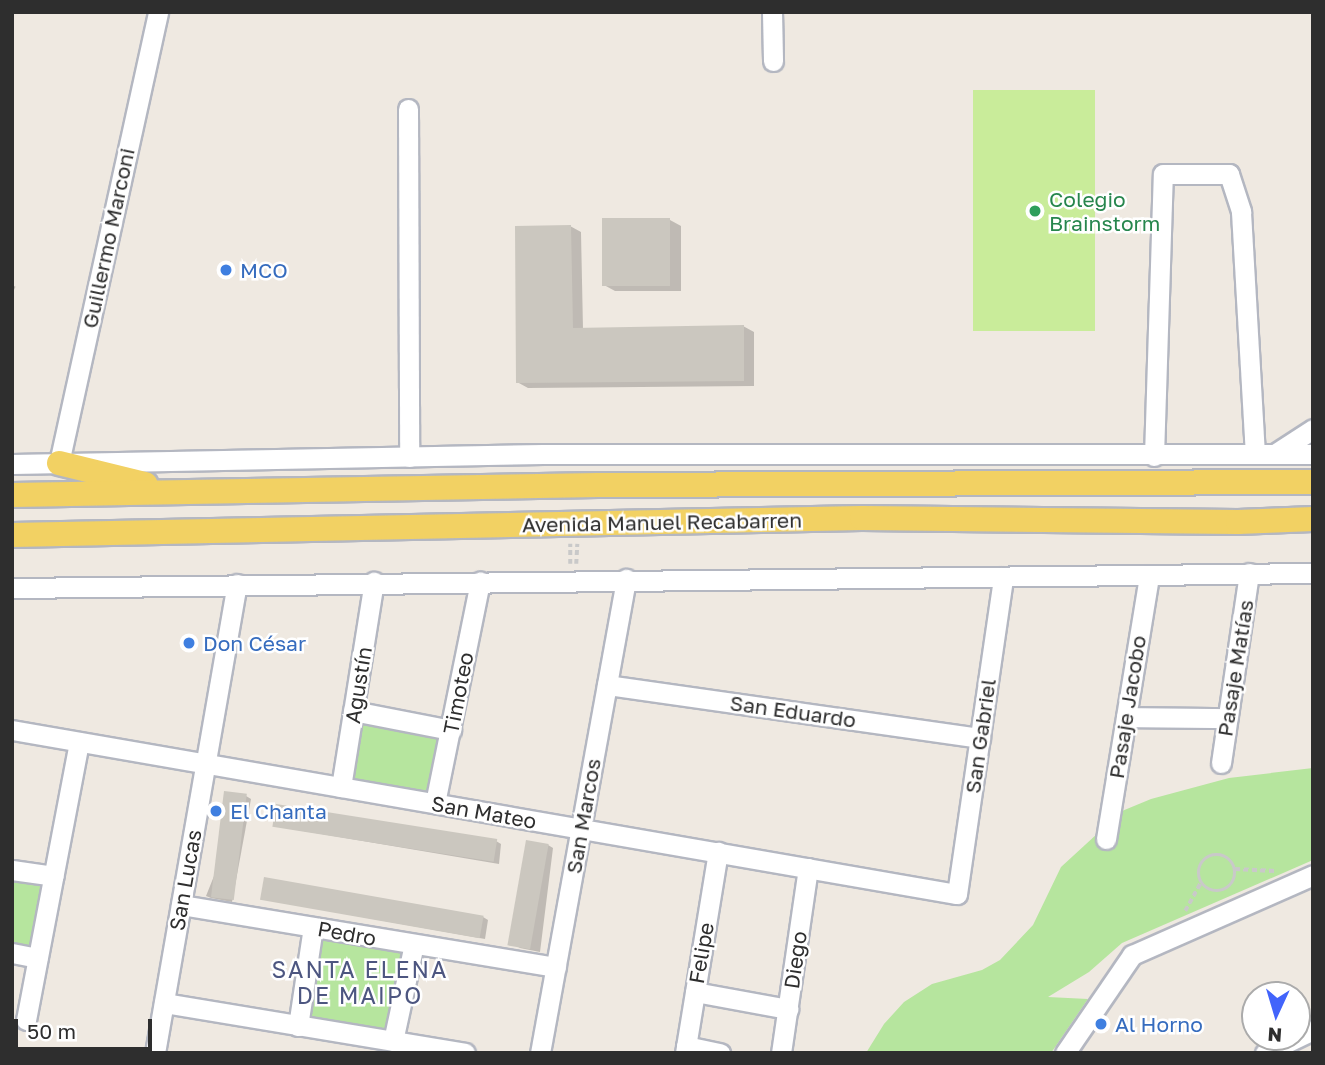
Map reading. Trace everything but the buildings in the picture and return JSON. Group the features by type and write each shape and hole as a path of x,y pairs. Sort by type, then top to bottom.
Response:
{"main road":[{"path":"59,463 184,493"},
{"name":"Avenida Manuel Recabarren","path":"12,495 598,485 1313,482"},
{"name":"Avenida Manuel Recabarren","path":"12,536 862,518 1238,522 1313,520"},
{"path":"1238,522 1313,530"}],"street":[{"name":"Guillermo Marconi","path":"59,463 158,12"},
{"path":"772,12 773,61"},
{"path":"408,110 409,457"},
{"path":"1154,456 1163,174 1229,174 1241,212 1265,454"},
{"path":"1265,454 1313,429"},
{"path":"12,464 543,454 1313,454"},
{"name":"Pasaje Matías","path":"1220,763 1249,573"},
{"path":"12,588 1313,573"},
{"name":"Pasaje Jacobo","path":"1106,839 1149,575"},
{"name":"San Gabriel","path":"957,894 1003,577"},
{"name":"San Marcos","path":"540,1053 626,579"},
{"name":"Agustín","path":"341,787 374,582"},
{"name":"Timoteo","path":"435,803 480,582"},
{"name":"San Lucas","path":"155,1053 237,584"},
{"name":"San Eduardo","path":"607,685 980,738"},
{"path":"354,711 451,730"},
{"path":"1126,717 1227,718"},
{"name":"San Mateo","path":"12,730 957,894"},
{"path":"26,1020 79,742"},
{"name":"Felipe","path":"685,1049 718,852"},
{"name":"Diego","path":"782,1053 808,868"},
{"path":"12,870 54,876"},
{"path":"1065,1053 1132,956 1313,875"},
{"name":"Pedro","path":"181,905 556,967"},
{"path":"298,1026 313,927"},
{"path":"393,1041 414,944"},
{"path":"12,953 38,958"},
{"path":"695,992 788,1009"},
{"path":"164,1003 465,1053"},
{"path":"1265,1053 1313,1030"},
{"path":"685,1049 720,1053"}],"path":[{"path":"1179,935 1180,919 1201,882 1201,865 1215,855 1224,856 1235,869 1278,872"},
{"path":"1201,882 1215,892 1224,891 1231,886 1235,869"}],"green space":[{"name":"Colegio Brainstorm","path":"973,90 1095,90 1095,331 973,331"},
{"path":"363,722 439,740 426,795 350,778"},
{"path":"1313,768 1313,860 1122,943 1089,972 1048,997 1088,999 1051,1053 866,1053 884,1024 904,1002 932,984 982,970 1000,960 1033,925 1061,867 1122,811 1151,799 1229,778"},
{"path":"12,877 46,882 32,950 12,946"},
{"name":"SANTA ELENA DE MAIPO","path":"313,929 411,944 396,1037 298,1022"}],"place":[{"name":"Colegio Brainstorm","path":"1035,211"},
{"name":"MCO","path":"226,270"},
{"name":"Don César","path":"189,643"},
{"name":"El Chanta","path":"216,811"},
{"name":"Al Horno","path":"1101,1024"}],"district":[{"name":"SANTA ELENA DE MAIPO","path":"360,982"}]}
